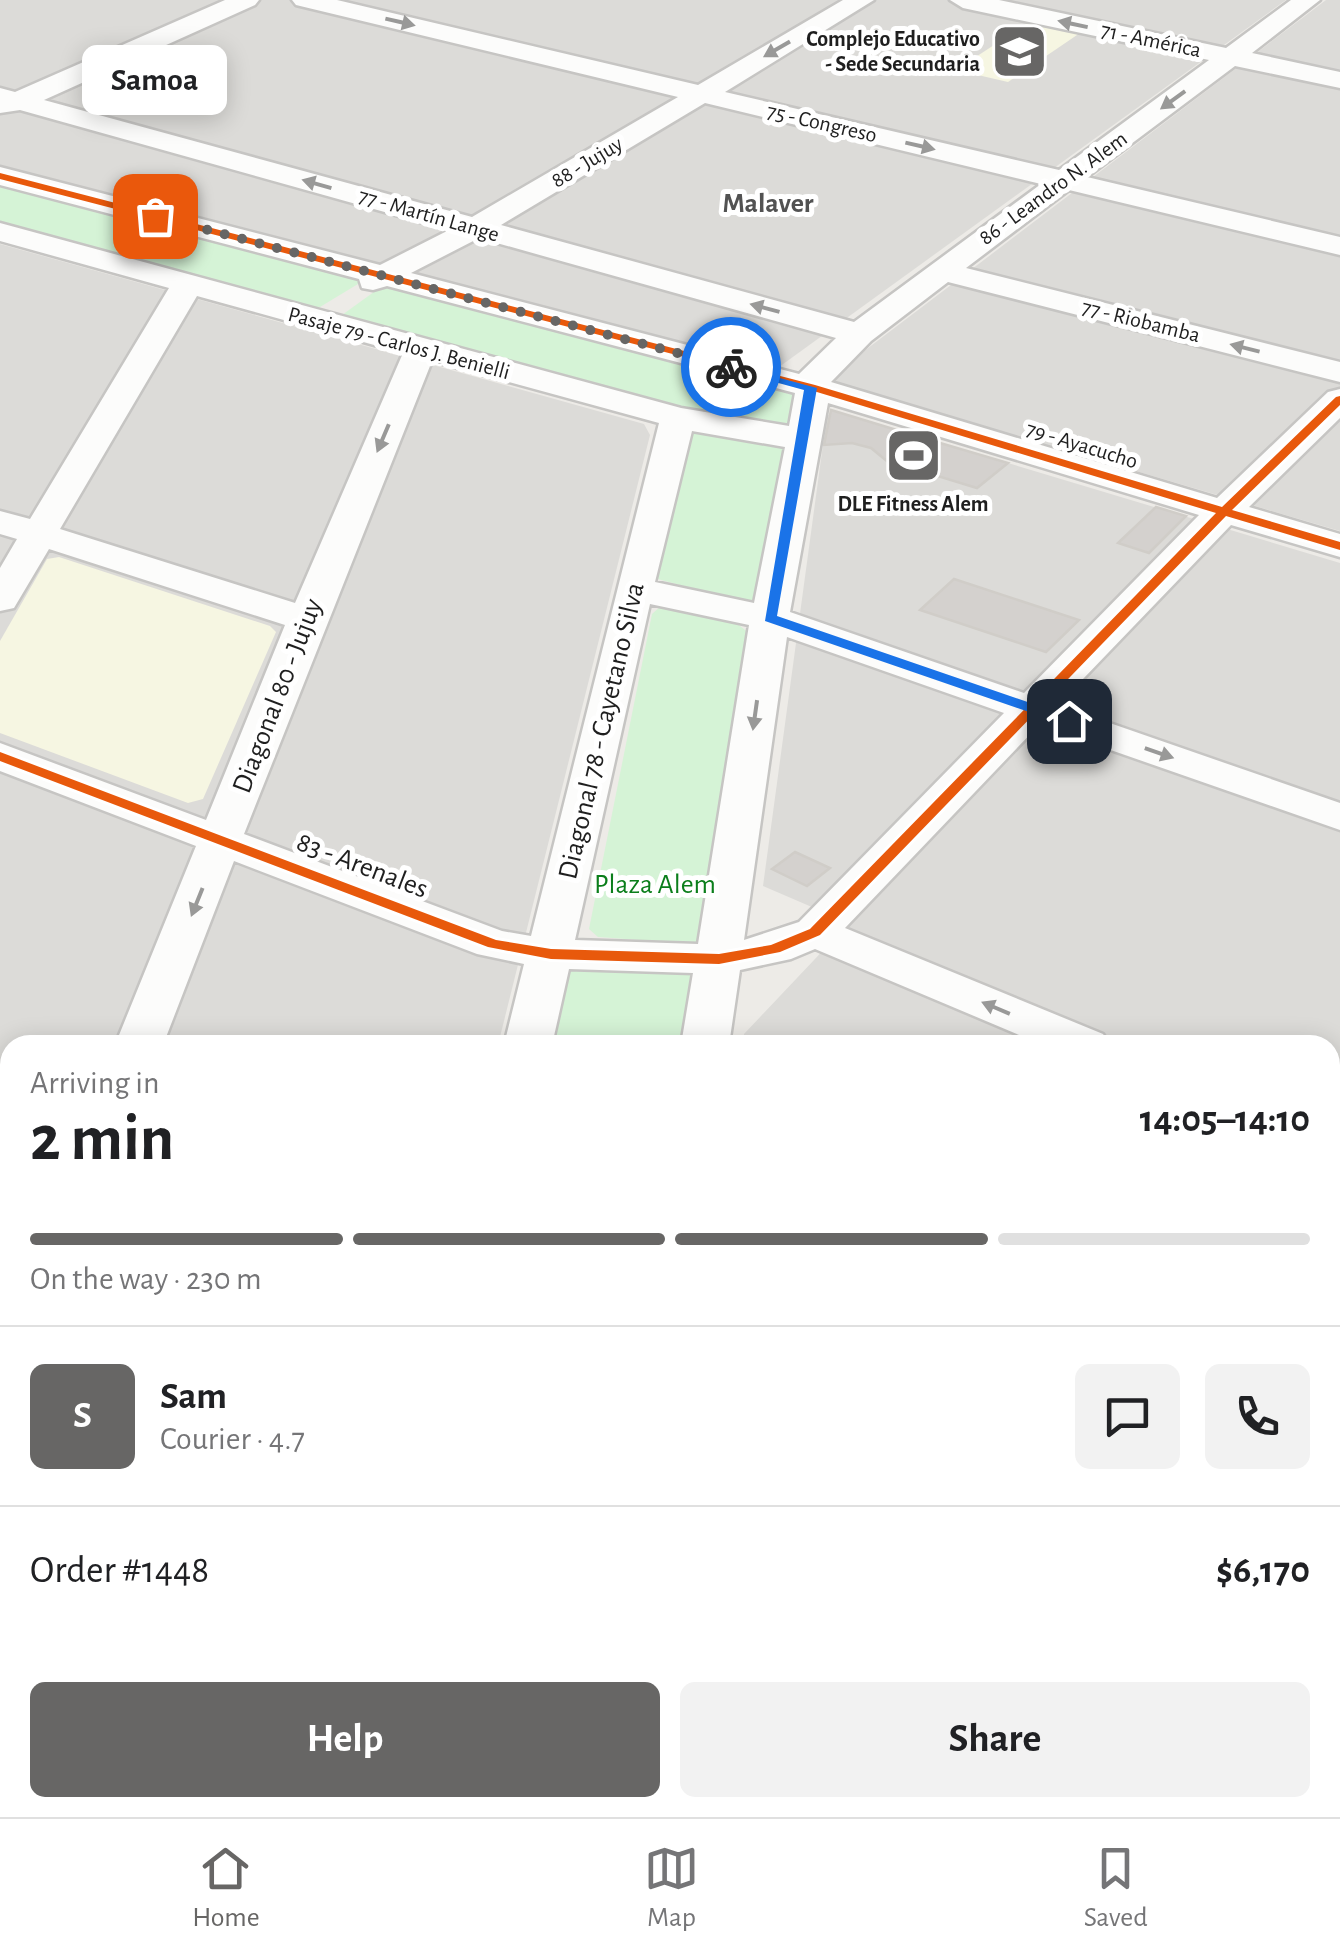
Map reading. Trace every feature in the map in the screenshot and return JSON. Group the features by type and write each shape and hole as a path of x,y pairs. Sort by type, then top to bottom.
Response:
{"street":[{"path":"6,102 246,0"},
{"name":"75 - Congreso","path":"305,0 1340,246"},
{"name":"88 - Jujuy","path":"311,319 475,228 861,0"},
{"name":"71 - América","path":"962,0 1340,80"},
{"name":"86 - Leandro N. Alem","path":"811,388 816,374 859,334 1307,0"},
{"name":"77 - Martín Lange","path":"6,102 859,334"},
{"name":"79 - Ayacucho","path":"0,176 811,388 1340,546"},
{"name":"Pasaje 79 - Carlos J. Benielli","path":"0,232 678,418 801,439"},
{"name":"77 - Riobamba","path":"942,271 1340,372"},
{"path":"0,600 187,285"},
{"name":"Diagonal 80 - Jujuy","path":"143,1035 307,619 420,348"},
{"path":"707,1035 770,618 811,388"},
{"path":"1062,1035 815,932 1036,709 1224,511 1340,398"},
{"name":"Diagonal 78 - Cayetano Silva","path":"531,1035 634,589 678,418"},
{"path":"0,522 307,619"},
{"path":"634,589 770,618 1340,817"},
{"name":"83 - Arenales","path":"0,756 493,944 551,954 719,959 774,949 815,932"}],"shaded area":[{"path":"0,0 1286,0 779,367 768,368 0,167"},
{"path":"1326,0 1340,0 1340,531 826,380"},
{"name":"Complejo Educativo - Sede Secundaria","path":"1029,22 1080,33 1008,82 956,70"},
{"path":"0,244 644,424 650,435 500,1035 0,1035"},
{"path":"842,413 1340,563 1340,1035 744,1035 849,923 763,886 827,415"},
{"path":"59,557 270,626 276,632 203,799 188,803 0,733 0,641 47,559"}],"green space":[{"path":"0,180 360,278 358,284 320,307 309,308 0,225"},
{"path":"392,285 788,388 797,394 791,428 707,418 342,315 378,289"},
{"path":"692,427 785,441 754,605 654,578"},
{"name":"Plaza Alem","path":"661,606 735,622 750,634 703,935 695,944 598,937 589,929 652,614"},
{"name":"Plaza Alem","path":"587,961 683,966 698,978 689,1035 554,1035 568,973"}],"building":[{"path":"831,410 1008,463 977,488 915,469 905,476 871,448 852,443 824,445"},
{"path":"1156,507 1186,516 1149,553 1118,543"},
{"path":"954,579 1079,620 1046,652 920,610"},
{"path":"795,852 830,868 807,886 772,869"}],"cycle path":[{"path":"0,176 811,387 1340,546"},
{"path":"0,756 493,944 551,954 719,959 775,949 815,932 1224,511 1340,399"}],"way so far":[{"path":"155,216 731,367"}],"place":[{"name":"Complejo Educativo - Sede Secundaria","path":"1019,52"},
{"name":"Samoa","path":"155,216"},
{"name":"DLE Fitness Alem","path":"913,456"}],"district":[{"name":"Malaver","path":"768,204"}],"route":[{"path":"731,367 811,388 770,618 1069,721"}]}
